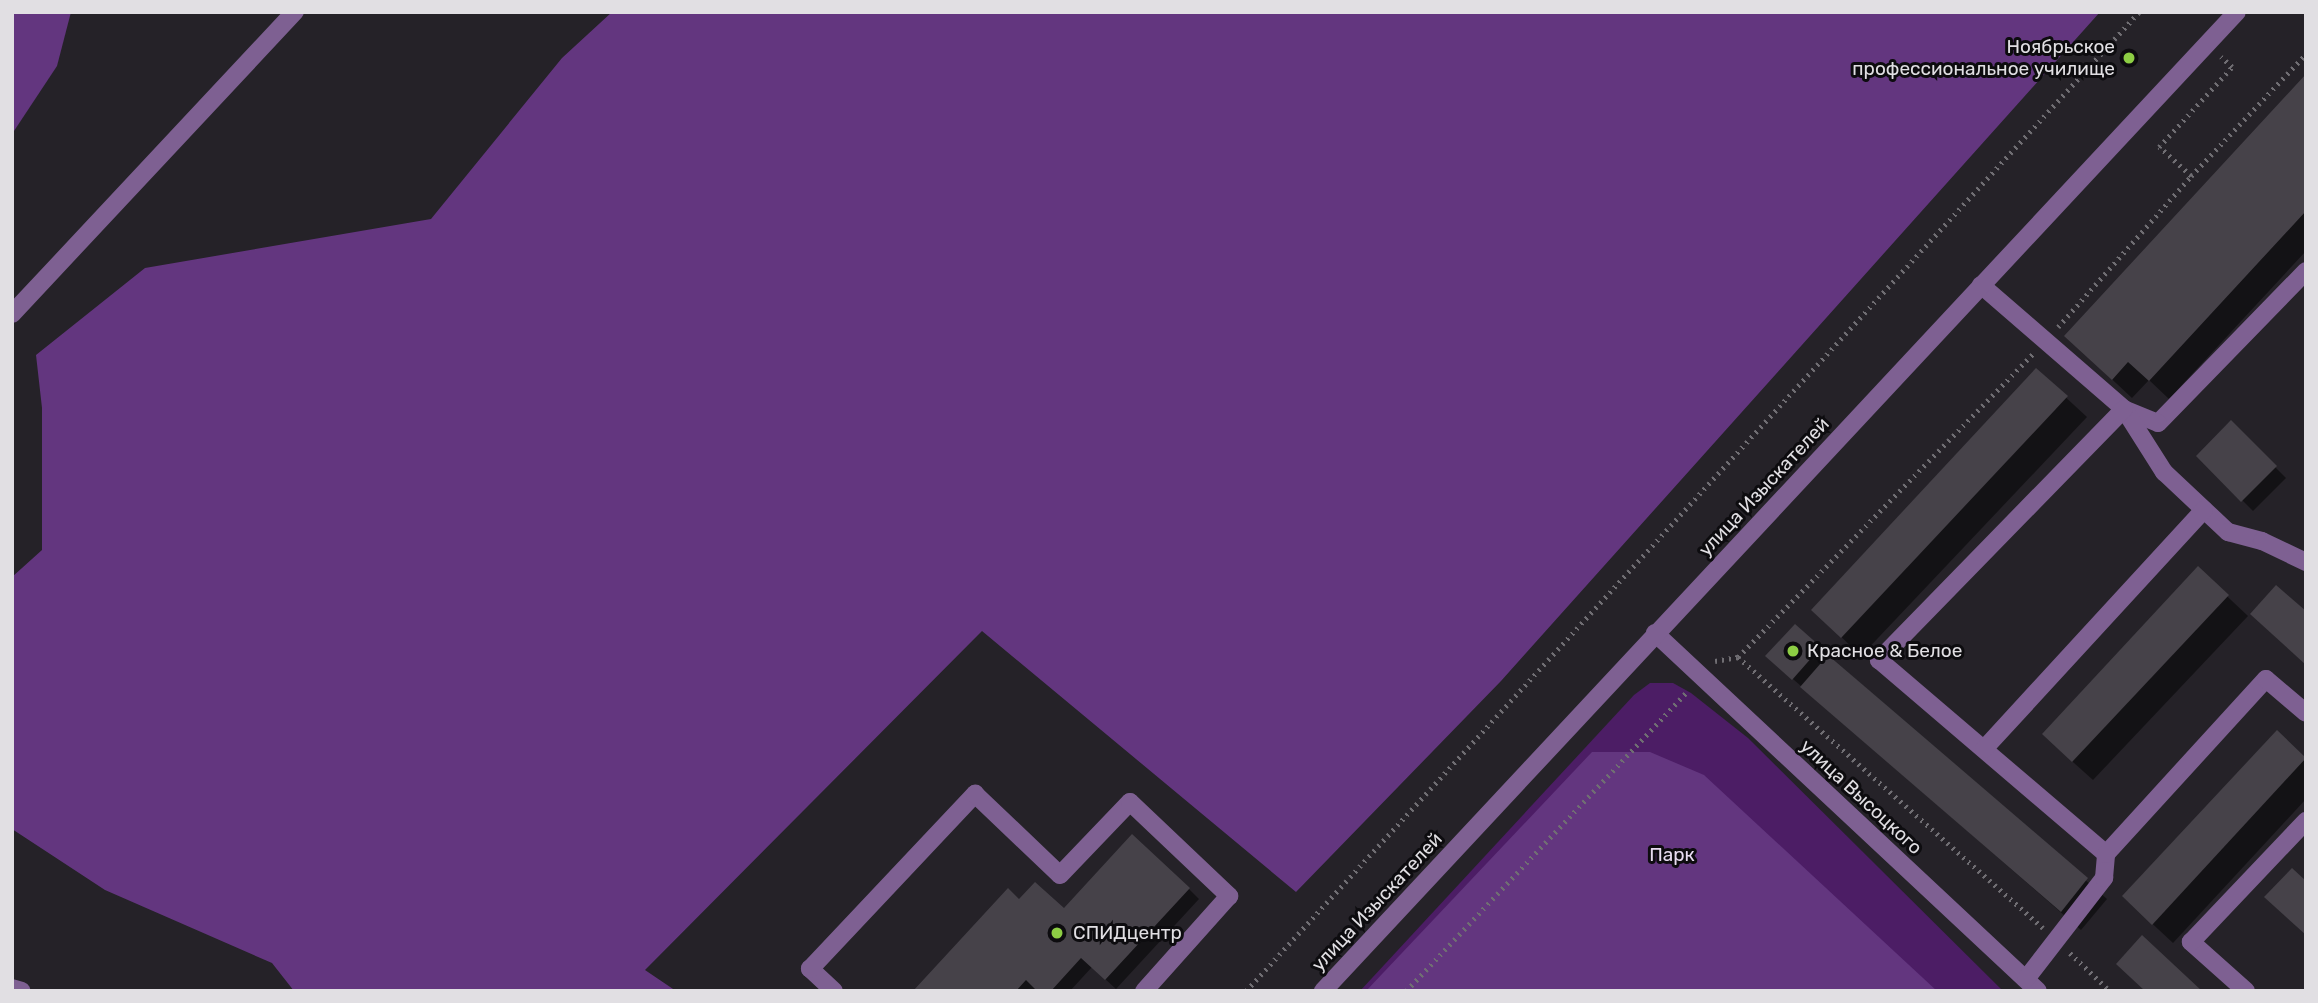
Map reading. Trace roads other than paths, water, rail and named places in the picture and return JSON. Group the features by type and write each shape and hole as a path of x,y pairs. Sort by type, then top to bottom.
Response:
{"street":[{"path":"12,314 295,12"},
{"name":"улица Изыскателей","path":"1323,991 2236,12"},
{"path":"2124,409 2158,423 2306,271"},
{"path":"1981,285 2124,409 2164,472 2228,532 2262,541 2306,562"},
{"path":"2106,854 1880,660 2124,409"},
{"path":"1984,749 2204,510"},
{"name":"улица Высоцкого","path":"1656,633 2032,985"},
{"path":"2032,985 2057,940 2105,878 2106,854 2266,679 2306,713"},
{"path":"834,991 810,970 975,794 1060,874 1130,802 1229,896 1144,991"},
{"path":"2246,991 2191,942 2304,825"},
{"path":"12,988 22,991"}],"place":[{"name":"Ноябрьское профессиональное училище","path":"2129,58"},
{"name":"Красное & Белое","path":"1793,651"},
{"name":"СПИДцентр","path":"1057,933"}],"park label":[{"name":"Парк","path":"1672,855"}]}
